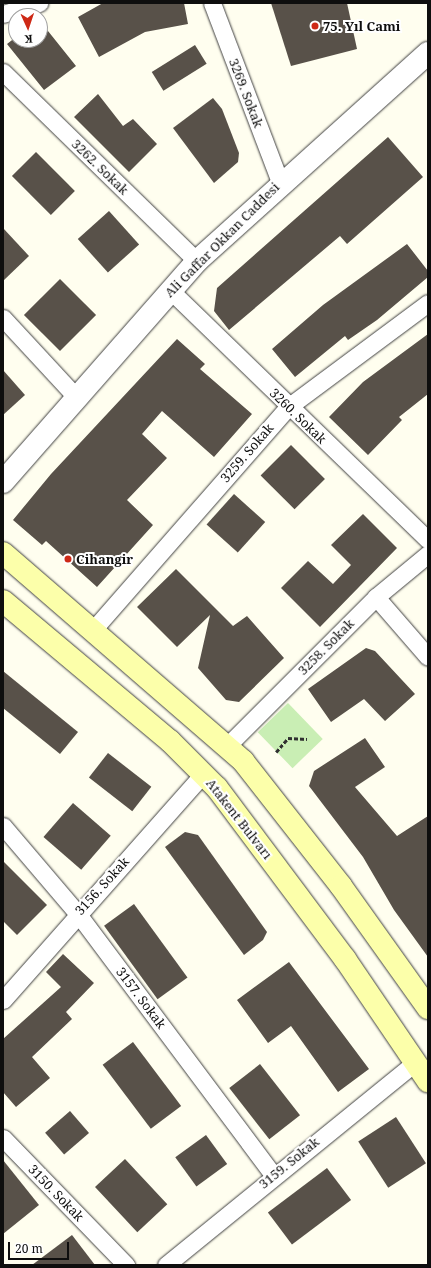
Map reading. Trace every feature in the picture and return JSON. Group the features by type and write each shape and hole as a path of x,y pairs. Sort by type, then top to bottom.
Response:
{"main road":[{"path":"3,553 92,631 228,745 341,886 428,1008"},
{"name":"Atakent Bulvarı","path":"3,601 170,741 203,774 345,959 428,1081"}],"street":[{"path":"3,14 39,3"},
{"name":"3269. Sokak","path":"212,3 280,182"},
{"name":"Ali Gaffar Okkan Caddesi","path":"3,482 78,399 170,290 197,261 280,182 428,53"},
{"name":"3262. Sokak","path":"3,72 197,261"},
{"name":"3260. Sokak","path":"170,290 288,407 428,540"},
{"name":"3259. Sokak","path":"92,631 288,407 428,303"},
{"path":"3,318 78,399"},
{"name":"3258. Sokak","path":"228,745 376,597 428,554"},
{"path":"376,597 428,657"},
{"name":"3156. Sokak","path":"3,1000 203,774"},
{"name":"3157. Sokak","path":"3,826 78,914 273,1175"},
{"name":"3159. Sokak","path":"166,1265 273,1175 415,1063"},
{"name":"3150. Sokak","path":"3,1138 9,1156 126,1265"}],"path":[{"path":"276,752 288,738 307,739"}],"green space":[{"path":"288,703 323,739 293,768 258,732"}],"building":[{"path":"103,3 184,3 188,24 145,32 99,57 78,17"},
{"name":"75. Yıl Cami","path":"271,3 347,3 357,49 291,66"},
{"path":"48,31 76,66 44,90 10,48 48,48"},
{"path":"195,45 207,64 163,91 152,72"},
{"path":"98,94 123,126 133,119 157,144 129,172 74,117"},
{"path":"213,98 222,109 239,153 238,162 214,183 173,128"},
{"path":"388,137 423,177 347,244 340,236 229,330 214,311 217,288"},
{"path":"36,152 75,191 51,215 12,176"},
{"path":"109,211 139,244 108,273 78,239"},
{"path":"3,228 29,256 3,281"},
{"path":"407,244 428,271 428,277 377,320 348,340 345,336 295,377 272,349 323,305"},
{"path":"60,279 96,315 60,351 24,315"},
{"path":"428,334 428,394 399,417 402,420 368,455 329,417 363,382"},
{"path":"177,339 205,364 200,369 252,414 214,457 162,411 142,434 167,458 127,500 153,525 97,587 46,541 42,545 13,520 51,474"},
{"path":"3,370 25,395 3,415"},
{"path":"291,445 325,479 295,509 261,475"},
{"path":"234,494 265,522 238,553 207,524"},
{"path":"363,514 397,548 320,627 281,588 308,561 333,584 351,565 331,545"},
{"path":"176,569 233,626 247,616 284,658 239,702 226,700 198,668 210,615 177,647 137,607"},
{"path":"366,648 375,651 415,694 385,721 364,699 331,722 308,689"},
{"path":"3,671 78,732 60,754 3,708"},
{"path":"365,738 385,767 355,787 397,836 428,816 428,957 394,910 363,857 309,786 314,771"},
{"path":"108,753 151,787 132,811 89,777"},
{"path":"73,803 111,836 81,870 43,837"},
{"path":"185,832 198,835 267,932 263,940 244,955 165,847"},
{"path":"3,861 47,905 17,935 3,921"},
{"path":"134,904 187,978 158,999 104,926"},
{"path":"63,954 94,983 66,1012 72,1019 32,1057 50,1078 16,1107 3,1092 3,1039 61,987 46,972"},
{"path":"289,962 369,1069 338,1092 291,1026 268,1043 237,1000"},
{"path":"133,1042 181,1106 151,1129 103,1065"},
{"path":"260,1064 300,1115 269,1139 229,1088"},
{"path":"70,1111 89,1133 64,1155 45,1133"},
{"path":"396,1117 426,1163 388,1188 358,1142"},
{"path":"206,1135 227,1164 196,1186 175,1157"},
{"path":"125,1159 167,1204 137,1232 95,1187"},
{"path":"3,1160 39,1205 3,1234"},
{"path":"327,1168 351,1200 292,1244 268,1213"},
{"path":"72,1235 95,1265 32,1265"}],"place":[{"name":"75. Yıl Cami","path":"315,26"},
{"name":"Cihangir","path":"68,559"}]}
